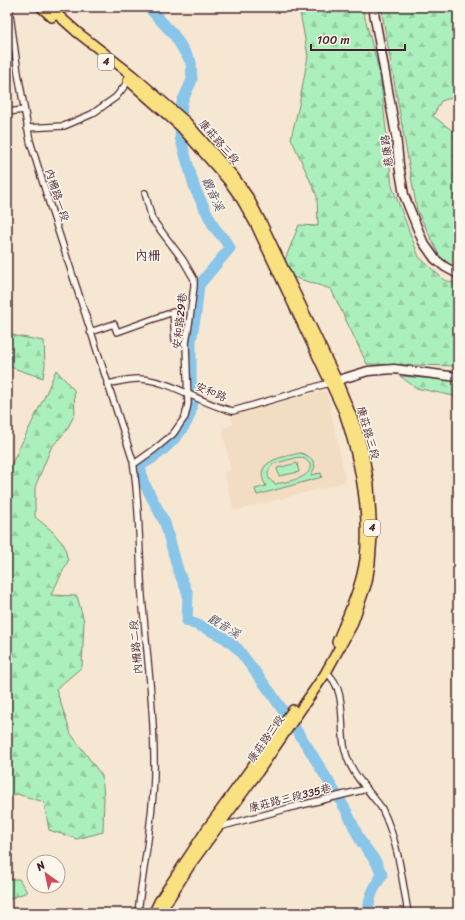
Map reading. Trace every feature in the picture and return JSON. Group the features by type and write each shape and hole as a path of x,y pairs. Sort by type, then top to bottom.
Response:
{"main road":[{"name":"康莊路三段","path":"41,7 130,78"},
{"name":"康莊路三段","path":"49,7 189,130 242,200 256,225 333,382 350,410 363,451 369,485 372,536 367,582 352,625 326,672 190,865 160,913"},
{"name":"康莊路三段","path":"154,913 160,900 206,829 322,668 337,643 355,599 365,559 365,524 362,484 350,432 333,382"}],"street":[{"name":"內柵路一段","path":"9,7 30,141 107,384"},
{"name":"慈康路","path":"373,7 396,135 404,195 423,242 435,259 445,267 458,274"},
{"path":"28,128 64,126 92,114 116,97 130,78"},
{"path":"7,112 24,110"},
{"name":"安和路29巷","path":"134,464 173,434 185,417 188,404 186,343 193,297 194,279 183,260 152,219 145,193"},
{"path":"90,332 114,324 117,332 173,312 175,340 186,343"},
{"path":"333,382 368,371 394,369 458,377"},
{"name":"安和路","path":"107,384 140,379 153,381 223,409 233,411 333,382"},
{"name":"內柵路二段","path":"107,384 134,464 142,595 153,728 154,776 138,913"},
{"path":"326,672 331,676 337,685 345,751 353,770 382,808 393,836 408,913"},
{"name":"康莊路三段335巷","path":"218,827 367,789"}],"shaded area":[{"path":"324,391 327,393 346,482 234,511 224,472 231,470 222,428 233,425 231,416"}],"green space":[{"path":"299,7 362,7 380,74 392,186 419,257 444,280 458,284 458,366 367,364 331,289 293,277 284,262 299,225 318,226 317,196 291,138 308,56"},
{"path":"381,7 458,7 458,96 441,101 433,116 458,135 458,269 441,259 417,210"},
{"path":"7,331 16,336 44,341 45,365 43,378 7,366"},
{"path":"56,370 74,390 75,414 66,431 51,448 35,487 35,517 51,530 64,545 68,561 51,595 77,596 84,621 82,667 56,689 71,734 102,776 104,797 103,832 77,839 49,830 44,802 17,794 7,797 7,473"},
{"path":"400,376 458,381 458,403 454,396 416,388"},
{"path":"300,453 306,455 313,462 315,467 311,475 321,473 322,477 257,495 255,489 266,486 262,477 263,470 266,465 278,458","holes":["299,457 305,459 310,464 308,473 298,478 276,484 270,480 268,473 273,464"]},
{"path":"297,463 299,472 279,476 277,468"},
{"path":"7,879 19,879 26,892 7,900"}],"waterway":[{"name":"觀音溪","path":"151,7 151,10 174,35 191,62 192,80 182,102 180,137 195,189 214,227 230,248 199,285 191,341 192,392"},
{"name":"觀音溪","path":"193,402 186,424 181,431 169,445 147,462 140,465 143,481 165,523 178,570 188,594 187,621 225,638 238,649 271,693 307,746 346,810 360,840 376,862 382,875 370,898 369,913"}],"district":[{"name":"內柵","path":"148,255"}]}
